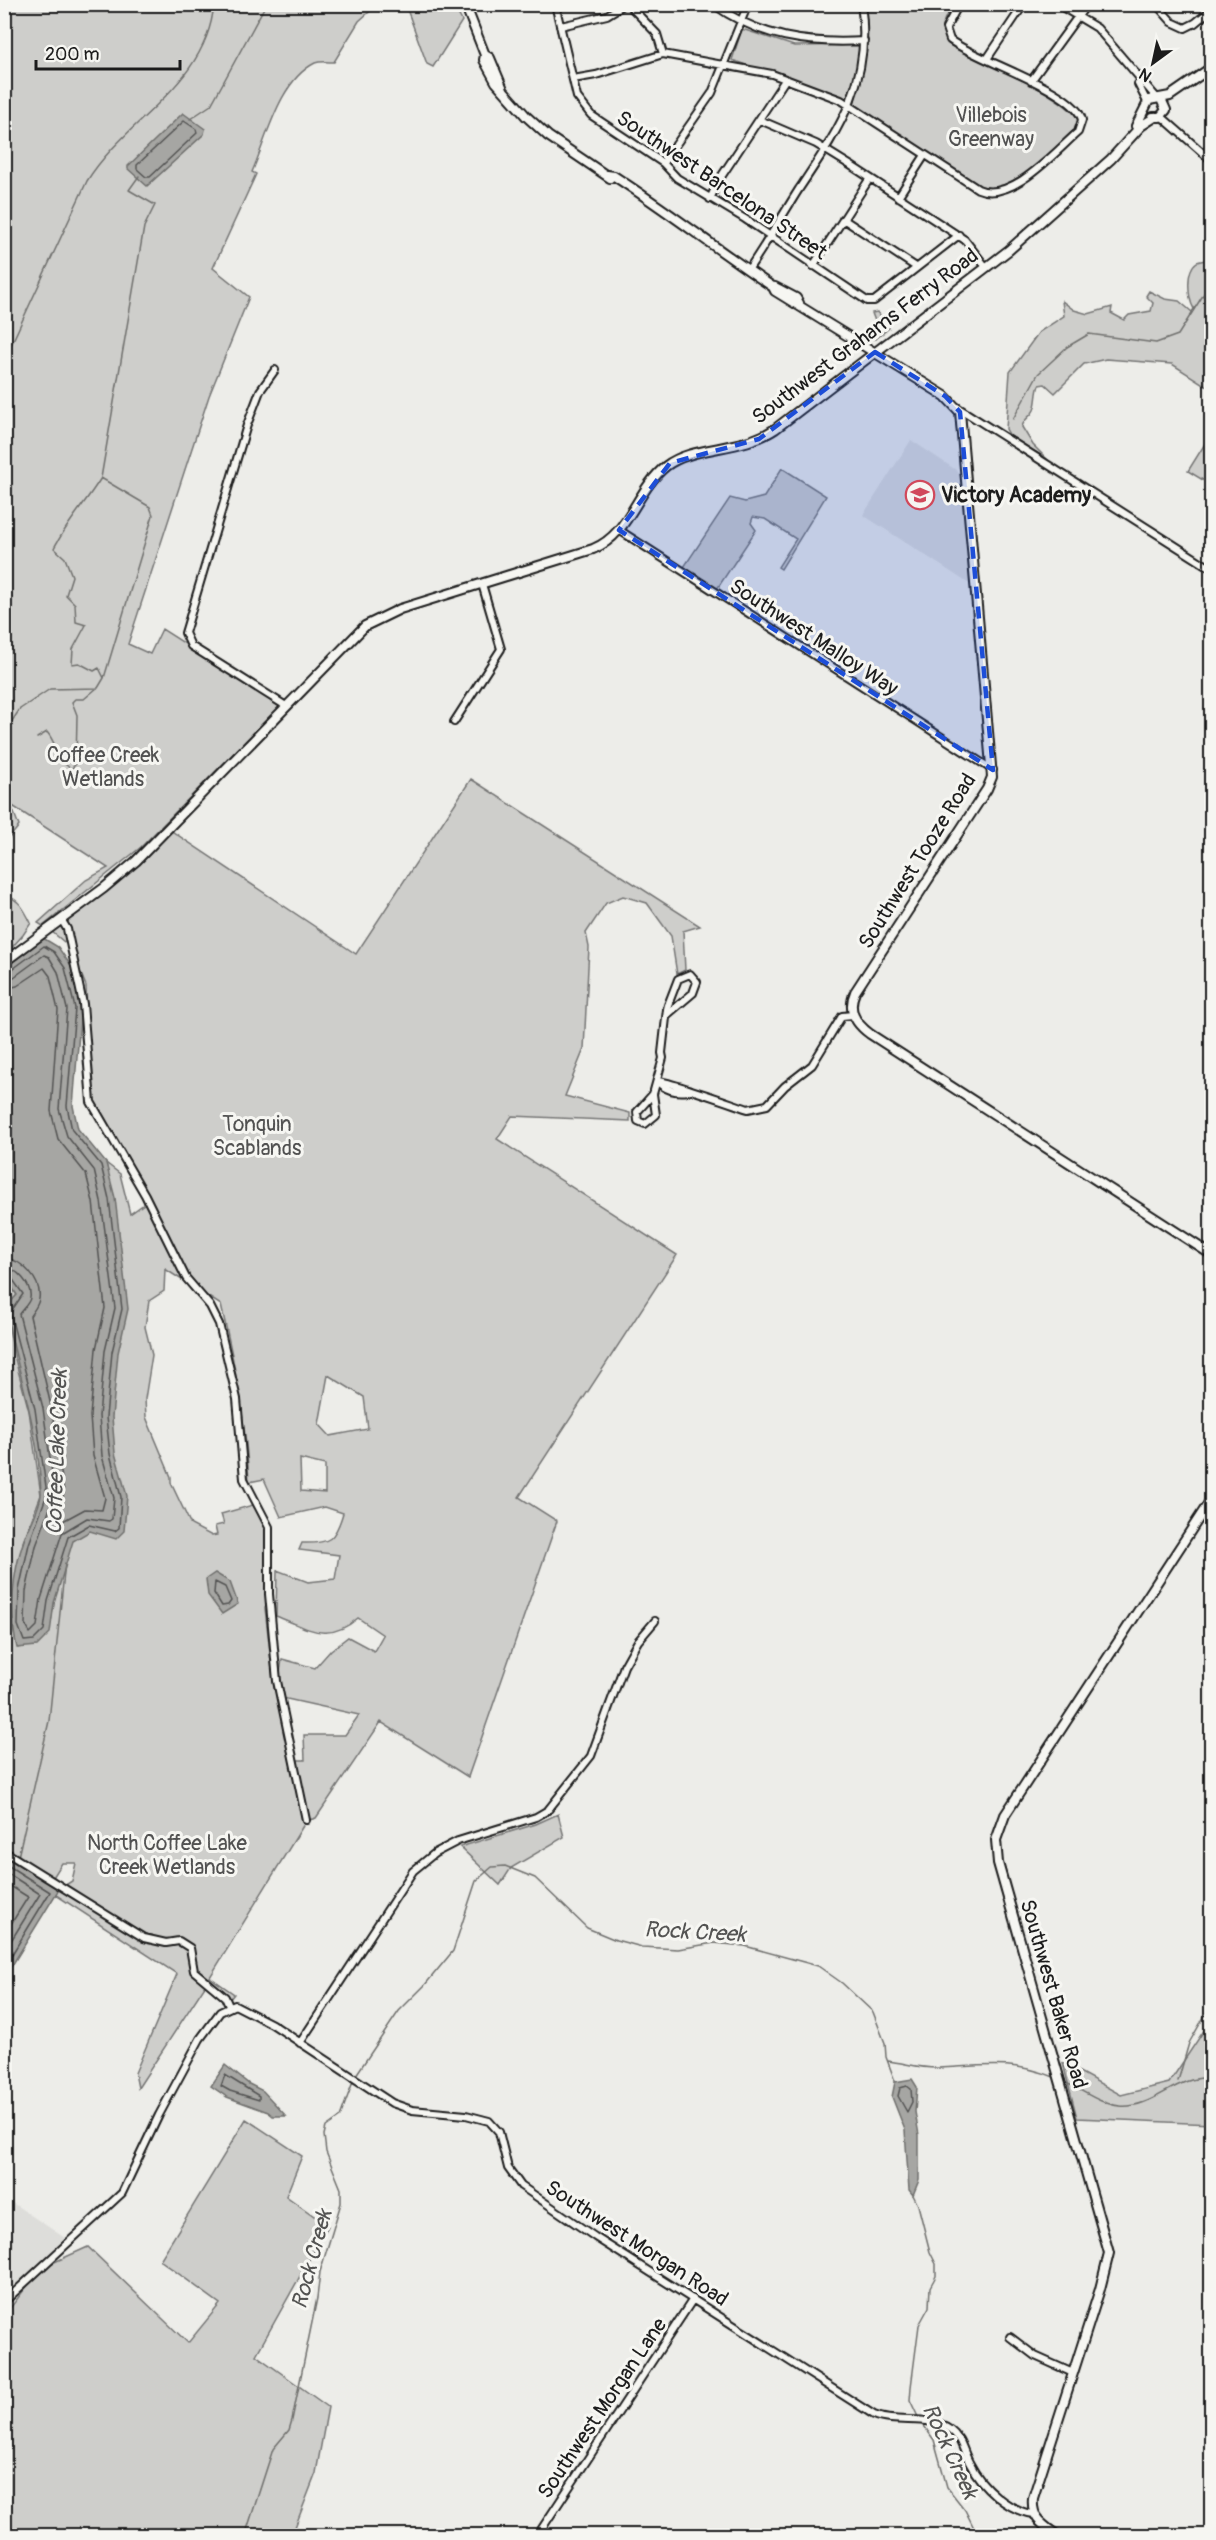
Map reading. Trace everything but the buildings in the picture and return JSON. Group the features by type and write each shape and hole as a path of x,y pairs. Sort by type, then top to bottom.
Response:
{"main road":[{"path":"465,4 485,55 484,60 488,70 498,86 536,127 639,198 653,204 793,302 799,303 945,396 957,408"},
{"name":"Southwest Grahams Ferry Road","path":"1132,136 1147,106 1188,85 1212,68"},
{"name":"Southwest Grahams Ferry Road","path":"4,962 104,888 136,861 347,642 370,622 400,609 599,546 619,530 655,478 668,465 682,458 742,445 763,437 987,267 1072,194 1148,121 1161,114 1188,85"},
{"path":"1159,98 1161,114"},
{"path":"1147,106 1161,114"},
{"name":"Southwest Tooze Road","path":"853,1015 851,1004 855,992 987,789 993,770 961,417 957,408"},
{"path":"853,1015 870,1034 1212,1255"},
{"name":"Southwest Baker Road","path":"1033,2514 1034,2495 1107,2268 1108,2249 998,1863 996,1836 1005,1815 1212,1497"},
{"path":"1033,2514 1040,2523 1059,2535"}],"street":[{"name":"Southwest Barcelona Street","path":"555,4 577,97 591,115 663,163 677,178 771,235 813,266 872,302 916,267"},
{"path":"561,26 607,15 626,4 657,34 663,54"},
{"path":"713,4 741,22 769,33 805,42 864,41"},
{"path":"663,163 712,93 748,4"},
{"path":"748,270 826,149 850,106 861,68 864,41 861,4"},
{"path":"573,79 596,75 663,54 758,70 850,106 985,192 1005,190 1017,184 1078,132 1082,123 1081,115 1075,107 1056,93 955,43 947,35 947,23 959,4"},
{"path":"987,59 1024,4"},
{"path":"1057,4 1078,15 1104,35 1132,70 1159,98"},
{"path":"1031,81 1088,4"},
{"path":"1156,4 1172,22 1185,27 1195,23 1212,9"},
{"path":"1132,70 1147,106"},
{"path":"710,199 719,180 785,80"},
{"path":"1161,114 1212,161"},
{"path":"760,120 826,149 959,235 969,243 987,267"},
{"path":"898,196 925,155"},
{"path":"813,266 870,178"},
{"path":"843,219 916,267 959,235"},
{"path":"275,370 260,391 247,425 185,633 191,646 286,706"},
{"path":"957,408 1212,569"},
{"name":"Southwest Malloy Way","path":"619,530 993,770"},
{"path":"454,722 502,645 482,584"},
{"path":"62,919 67,929 83,1004 91,1102 145,1195 186,1278 210,1306 219,1324 237,1399 244,1479 269,1527 269,1594 278,1687 306,1820"},
{"path":"653,1094 656,1114 645,1124 638,1121 637,1112 653,1094 657,1081 667,1015 676,982 685,974 690,974 697,980 695,990 667,1015"},
{"path":"657,1081 664,1080 748,1109 767,1105 785,1086 812,1065 842,1016 853,1015"},
{"path":"300,2043 413,1871 432,1856 458,1841 540,1815 568,1789 591,1756 624,1666 638,1641 655,1621"},
{"path":"4,1851 144,1938 166,1943 179,1941 190,1948 194,1971 225,1997 229,2006 216,2016 186,2064 122,2193 4,2302"},
{"name":"Southwest Morgan Road","path":"229,2006 244,2007 392,2103 412,2110 466,2115 489,2121 499,2132 508,2168 520,2187 874,2415 886,2419 937,2424 952,2430 981,2482 1017,2509 1033,2514"},
{"name":"Southwest Morgan Lane","path":"537,2535 693,2299"},
{"path":"1010,2337 1035,2356 1073,2373"}],"highlighted area":[{"path":"875,352 945,396 960,412 993,770 619,530 670,463 759,439"}],"shaded area":[{"name":"Victory Academy","path":"911,440 962,474 971,585 863,515"},
{"path":"5,2198 65,2238 5,2298"}],"green space":[{"name":"Coffee Creek Wetlands","path":"4,5 377,5 359,21 334,62 315,63 303,71 283,96 252,172 256,174 213,268 249,297 209,396 128,644 150,654 162,629 281,705 141,847 43,926 38,923 86,880 108,868 11,805 19,826 5,843"},
{"path":"399,5 453,5 462,21 433,67 427,64 408,12"},
{"name":"Villebois Greenway","path":"864,5 954,5 943,23 949,42 1020,78 1058,101 1078,120 1075,129 1017,178 991,188 979,186 854,105 866,48"},
{"path":"742,29 794,46 861,45 858,71 848,102 732,60"},
{"path":"1211,258 1211,389 1172,364 1106,359 1084,364 1055,393 1045,384 1039,385 1034,410 1023,424 1022,427 1033,445 1048,460 1010,436 1006,429 1010,372 1039,332 1064,316 1062,301 1074,310 1088,314 1112,307 1111,313 1124,320 1129,315 1151,311 1153,303 1146,296 1149,291 1165,299 1179,301 1192,312 1194,309 1190,299 1189,285 1191,271 1197,262"},
{"path":"877,312 889,328 876,339 866,338 875,321 872,313"},
{"path":"1211,434 1212,485 1188,471"},
{"path":"782,468 826,496 781,569 778,567 796,539 765,519 753,517 751,523 756,530 717,589 684,567 730,498 745,502 764,497"},
{"path":"471,779 700,926 683,931 685,970 677,974 671,936 647,903 623,896 606,903 586,933 589,947 584,1049 565,1096 630,1113 630,1121 512,1116 497,1139 677,1255 519,1497 557,1521 468,1777 381,1722 316,1818 306,1821 210,1977 234,1994 230,1999 206,1984 138,2088 135,2073 177,1974 56,1895 59,1889 72,1881 76,1863 62,1863 52,1879 5,1850 5,1308 15,1359 29,1411 41,1495 23,1542 12,1626 18,1648 49,1633 118,1226 106,1163 120,1174 130,1214 148,1201 90,1108 86,986 70,947 51,931 170,830 356,954","holes":["165,1269 221,1305 239,1393 249,1482 264,1479 281,1517 325,1507 343,1513 334,1535 319,1543 302,1543 299,1550 339,1555 335,1579 308,1582 277,1570 276,1616 318,1632 337,1630 358,1618 383,1635 374,1651 348,1637 331,1650 315,1668 282,1659 277,1693 274,1688 265,1608 269,1599 267,1521 256,1504 221,1514 224,1524 215,1526 217,1535 212,1536 191,1525 171,1483 171,1477 146,1417 145,1399 152,1355 145,1327 149,1301 164,1291","328,1375 364,1397 368,1429 330,1436 319,1424","300,1459 325,1465 325,1493 301,1491","278,1697 359,1715 345,1735 304,1735 305,1760 295,1760"]},
{"path":"5,895 21,906 31,923 5,955"},
{"path":"5,1277 17,1295 5,1308"},
{"path":"558,1814 564,1837 511,1868 500,1885 460,1847 536,1824"},
{"path":"1211,2020 1211,2124 1077,2118 1063,2063 1121,2095 1169,2083"},
{"path":"246,2119 302,2156 286,2196 328,2226 256,2355 328,2407 316,2473 292,2535 5,2535 4,2316 41,2268 88,2247 188,2343 220,2304 160,2260"}],"water":[{"path":"183,113 205,129 204,134 147,186 128,169 128,166"},
{"path":"43,938 58,947 71,966 76,983 81,1008 73,1106 78,1129 106,1163 115,1198 128,1309 118,1353 112,1417 115,1453 127,1496 124,1531 116,1539 90,1531 73,1541 54,1603 50,1633 37,1646 17,1648 13,1621 14,1580 20,1553 37,1510 41,1493 32,1423 5,1308 17,1295 5,1277 5,968"},
{"path":"215,1573 230,1582 238,1604 222,1614 208,1595 206,1579"},
{"path":"5,1856 59,1889 11,1967 11,1983 5,1994"},
{"path":"225,2065 249,2084 263,2091 286,2116 273,2116 227,2097 211,2086"},
{"path":"912,2079 917,2087 915,2112 919,2135 919,2180 913,2195 909,2190 905,2130 892,2097 895,2082"}],"waterway":[{"name":"Coffee Lake Creek","path":"4,360 87,181 103,159 181,79 197,57 208,32 214,4"},
{"path":"190,119 211,105 266,4"},
{"path":"4,733 20,709 50,689 98,688 104,678 99,668 94,671 79,663 72,664 73,649 86,625 76,622 75,604 66,595 72,576 65,558 54,548 101,478 144,227 155,205 129,190 139,176"},
{"path":"1013,419 1038,374 1067,347 1089,334 1156,343 1178,335 1212,281"},
{"path":"101,478 150,507 153,515 104,678"},
{"path":"37,738 47,732 62,761 71,769 76,764 77,715 72,702 75,699 84,699 97,688"},
{"name":"Coffee Lake Creek","path":"18,1857 49,1721 65,1563"},
{"name":"Rock Creek","path":"356,2075 399,2011 424,1986 453,1951 476,1881 492,1867 505,1866 535,1878 587,1928 616,1940 642,1947 678,1949 714,1943 745,1946 818,1966 842,1983 873,2012 885,2043 886,2057 895,2081"},
{"path":"1178,2081 1189,2043 1212,2003"},
{"path":"888,2061 933,2068 1011,2066 1054,2077"},
{"path":"1064,2082 1098,2100 1120,2106 1144,2102 1188,2081 1212,2078"},
{"name":"Rock Creek","path":"245,2536 273,2449 289,2430 292,2420 317,2298 320,2272 341,2203 341,2189 326,2152 324,2135 326,2127 340,2117 354,2079"},
{"name":"Rock Creek","path":"913,2195 918,2205 930,2252 936,2264 936,2276 930,2287 929,2307 919,2325 911,2387 910,2400 919,2419"},
{"name":"Rock Creek","path":"922,2423 934,2440 947,2487 965,2510 978,2536"}],"place":[{"name":"Victory Academy","path":"920,495"}],"park label":[{"name":"Tonquin Scablands","path":"257,1136"},
{"name":"North Coffee Lake Creek Wetlands","path":"167,1855"}]}
